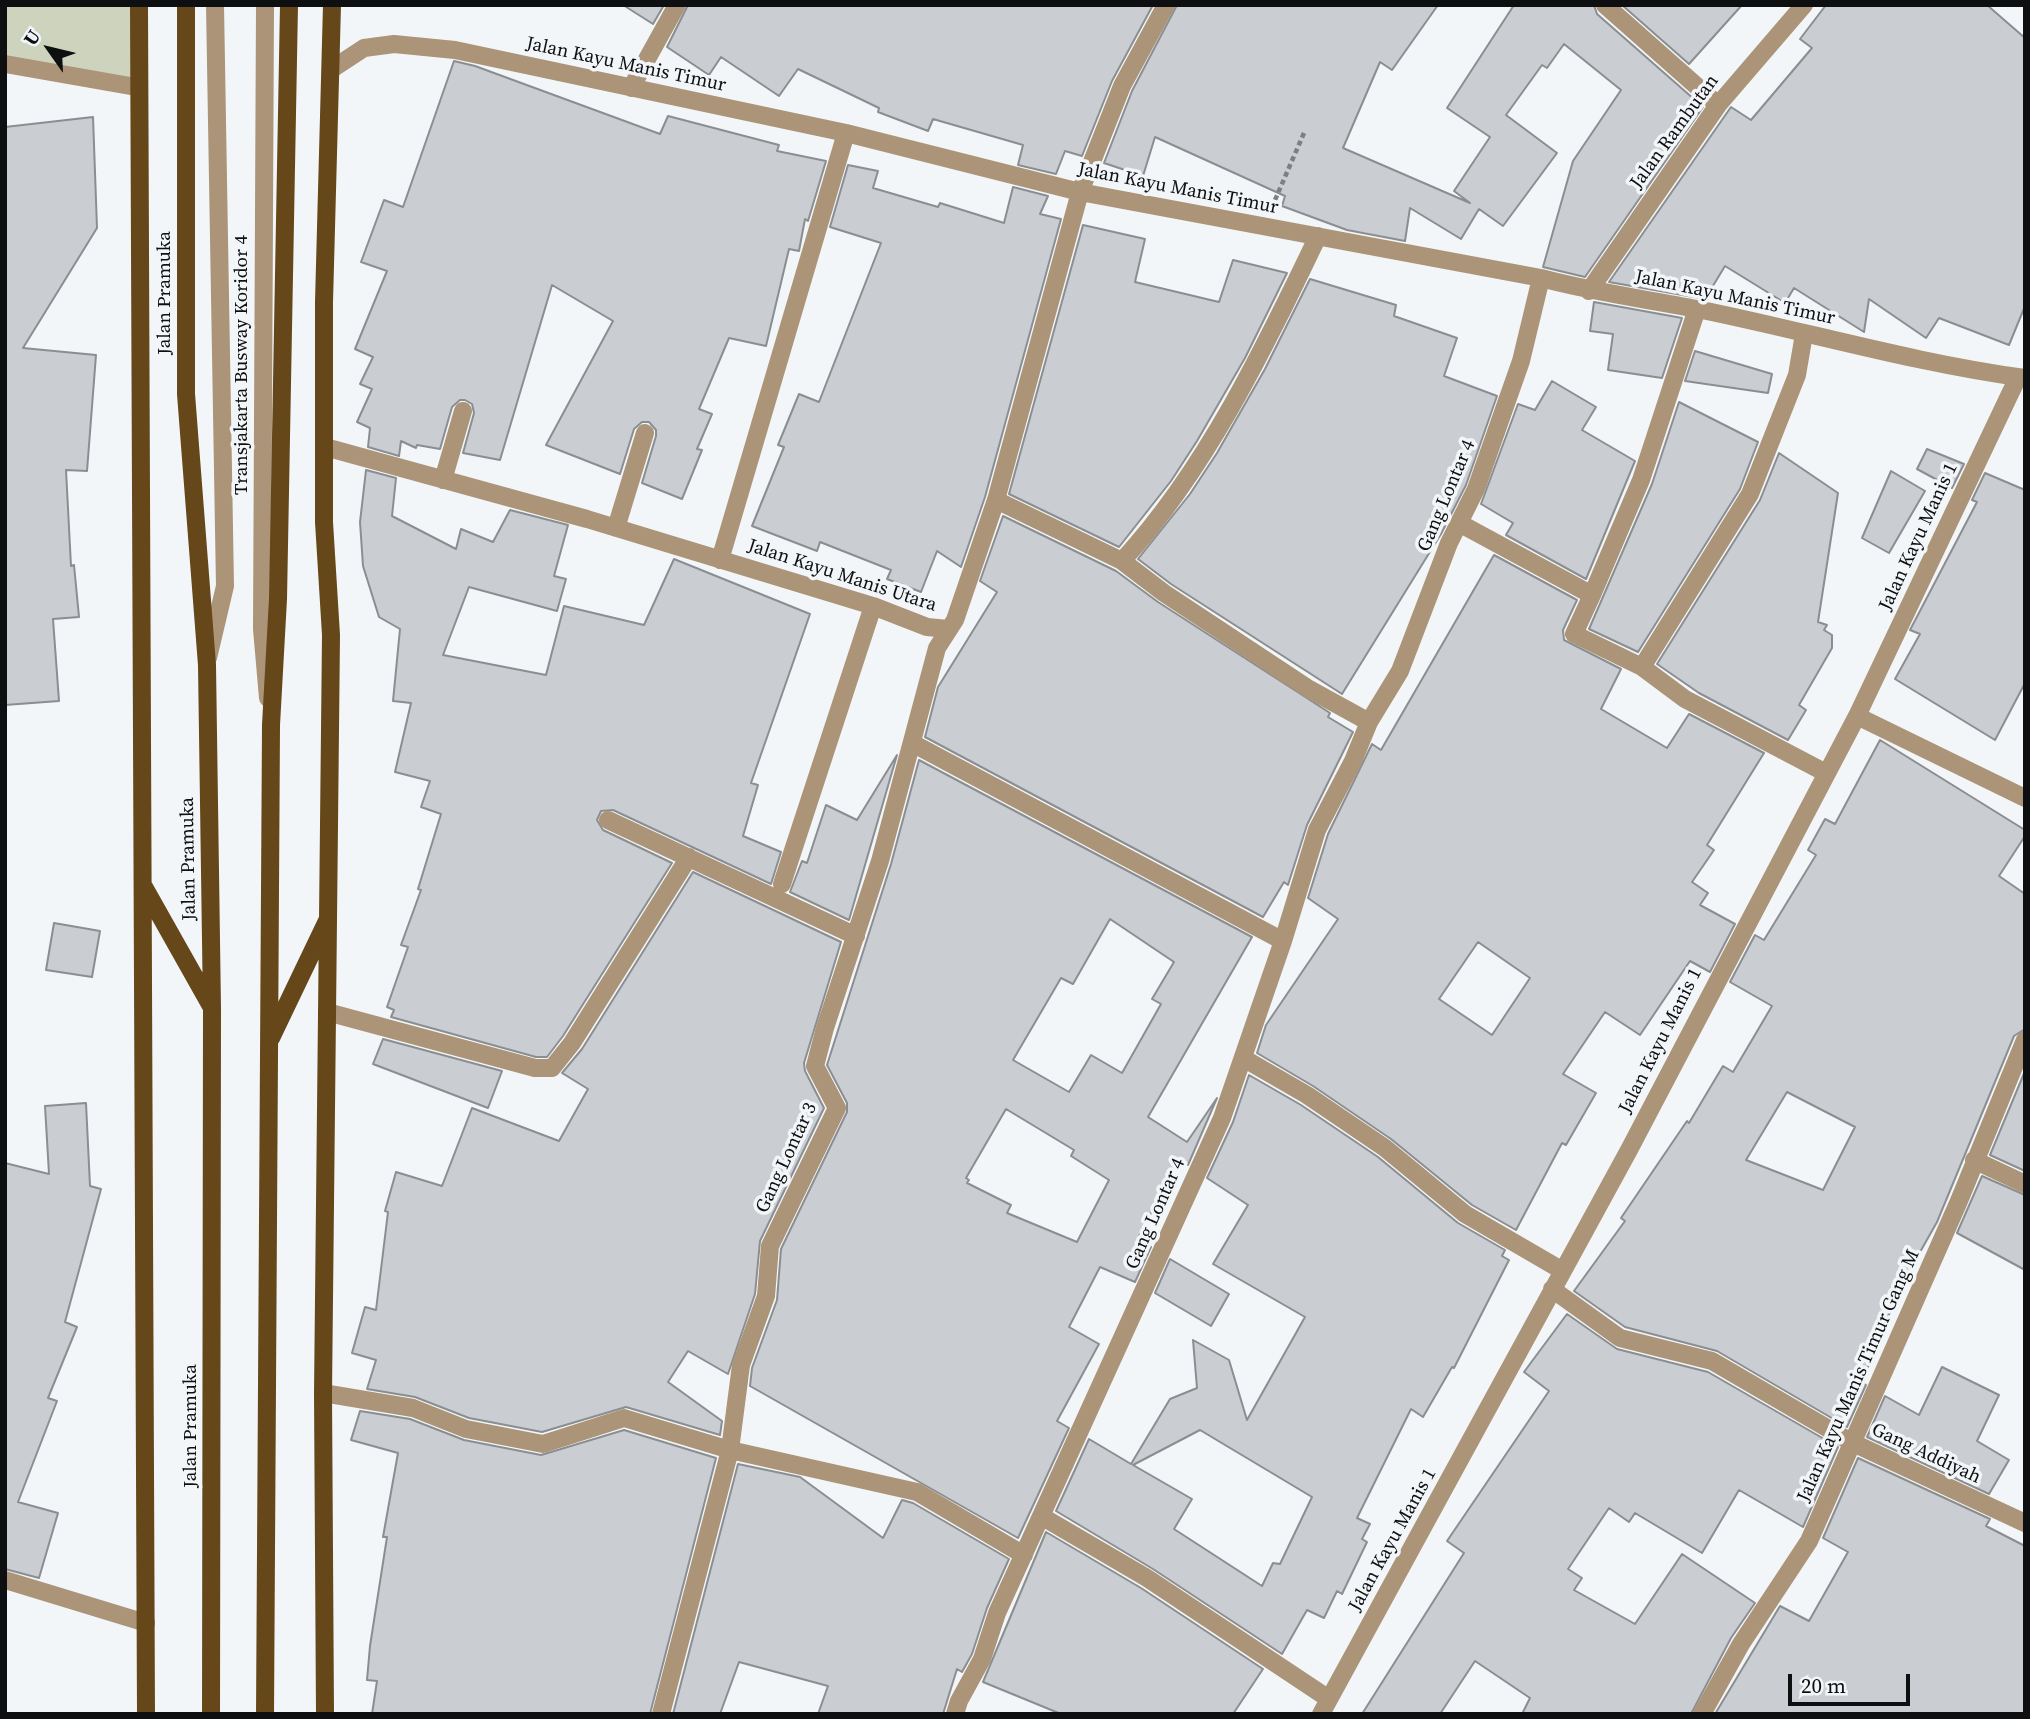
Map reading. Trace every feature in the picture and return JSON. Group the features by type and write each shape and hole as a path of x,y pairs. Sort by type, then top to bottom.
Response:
{"main road":[{"name":"Jalan Pramuka","path":"139,5 136,87 146,1714"},
{"name":"Jalan Pramuka","path":"186,5 186,394 207,665 212,1009 211,1714"},
{"path":"265,1714 271,725 278,599 289,5"},
{"path":"324,1714 323,1393 331,635 324,522 324,302 332,5"},
{"path":"143,885 212,1009"},
{"path":"269,1043 330,915"}],"street":[{"name":"Transjakarta Busway Koridor 4","path":"207,665 225,586 215,5"},
{"name":"Transjakarta Busway Koridor 4","path":"265,5 262,629 271,725"},
{"path":"631,88 677,5"},
{"name":"Jalan Kayu Manis Utara","path":"325,447 616,528 873,606 927,626 948,629 955,620 996,500 1083,184 1122,86 1166,5"},
{"path":"1605,5 1718,105"},
{"name":"Jalan Rambutan","path":"1589,291 1718,105 1804,5"},
{"name":"Jalan Kayu Manis Timur","path":"332,69 364,48 394,44 455,50 1083,184 1263,226 1541,278 1589,291 1697,309 1804,334 2021,377"},
{"path":"5,64 136,87"},
{"path":"720,560 846,133"},
{"path":"1122,561 1154,525 1211,437 1273,332 1318,236"},
{"name":"Gang Lontar 4","path":"956,1714 1041,1516 1222,1118 1283,941 1317,830 1353,761 1369,722 1400,671 1489,453 1521,361 1541,278"},
{"path":"1697,309 1641,480 1574,634 1642,667 1685,699 1826,774"},
{"path":"1642,667 1750,494 1797,375 1804,334"},
{"name":"Jalan Kayu Manis 1","path":"1325,1707 1563,1271 1857,716 2021,377"},
{"path":"443,480 463,411"},
{"path":"616,528 645,433"},
{"path":"996,500 1122,561 1164,593 1299,682 1369,722"},
{"path":"1459,523 1592,595"},
{"path":"782,884 873,606"},
{"name":"Gang Lontar 3","path":"661,1714 730,1450 741,1365 766,1296 770,1246 836,1108 815,1066 825,1028 856,936 937,648 948,629"},
{"path":"1857,716 2025,798"},
{"path":"912,743 1283,941"},
{"path":"608,820 856,936"},
{"path":"327,1012 535,1068 552,1068 572,1043 689,858"},
{"name":"Jalan Kayu Manis Timur Gang M","path":"1702,1714 1741,1644 1810,1541 1959,1200 2025,1040"},
{"path":"1243,1058 1307,1095 1385,1148 1465,1214 1563,1271"},
{"path":"1974,1160 2025,1184"},
{"name":"Gang Addiyah","path":"1552,1289 1620,1338 1712,1361 1851,1442 2025,1523"},
{"path":"323,1393 413,1408 466,1429 543,1444 624,1418 730,1450 918,1492 1024,1555"},
{"path":"1041,1516 1147,1578 1325,1707"},
{"path":"5,1580 146,1623"}],"path":[{"path":"1263,226 1304,134"}],"green space":[{"path":"5,5 138,5 136,87 5,64"}],"building":[{"path":"623,5 664,5 653,24"},
{"path":"688,5 1153,5 1112,81 1082,156 1065,151 1056,174 1018,165 1023,145 933,119 928,131 878,112 879,108 798,69 779,96 721,57 709,75 667,47"},
{"path":"1177,5 1438,5 1392,70 1380,62 1343,148 1470,203 1454,191 1490,137 1447,108 1514,5 1594,5 1597,14 1703,107 1585,277 1543,267 1573,161 1621,90 1564,44 1547,68 1542,65 1506,115 1557,153 1503,226 1479,209 1461,239 1410,208 1405,241 1347,230 1282,206 1285,196 1155,137 1143,176 1104,163 1132,91"},
{"path":"1622,5 1742,5 1689,64"},
{"path":"1826,5 1987,5 2025,38 2025,306 2009,345 1939,318 1926,338 1869,299 1864,332 1794,288 1785,303 1725,266 1705,299 1609,282 1731,107 1751,120 1812,48 1800,39"},
{"path":"454,61 475,66 660,134 668,116 779,145 777,151 826,161 808,221 805,219 799,251 789,249 766,346 729,338 699,409 712,414 697,449 702,450 682,499 642,483 656,436 656,430 649,422 642,422 634,429 620,474 546,445 613,321 552,285 500,460 463,453 474,413 472,404 465,400 460,400 452,407 440,449 417,445 416,448 401,441 399,456 368,447 370,428 357,422 372,389 360,384 373,357 355,349 387,271 361,262 384,200 403,207"},
{"path":"93,117 97,228 23,348 96,355 87,471 66,470 71,566 74,565 79,617 53,619 59,701 5,705 5,127"},
{"path":"848,165 878,171 873,188 938,207 940,203 1004,223 1013,187 1048,196 1040,214 1061,219 985,497 961,567 937,551 921,592 887,579 891,570 820,542 817,551 752,526 784,447 778,445 799,394 819,402 881,243 830,227"},
{"path":"1083,225 1145,239 1135,282 1219,302 1233,260 1287,273 1245,358 1197,441 1171,481 1119,547 1009,494"},
{"path":"1310,279 1396,305 1394,316 1457,338 1444,376 1497,396 1466,485 1441,534 1342,694 1171,584 1138,559 1190,494 1217,453 1265,369"},
{"path":"1594,302 1682,318 1662,378 1608,370 1613,334 1590,331"},
{"path":"1695,351 1772,374 1768,393 1685,381"},
{"path":"1552,381 1596,407 1582,430 1635,461 1586,579 1506,535 1513,523 1481,504 1518,404 1535,410"},
{"path":"1679,402 1758,442 1740,489 1638,652 1589,629 1652,484"},
{"path":"1927,449 1964,464 1952,488 1917,469"},
{"path":"1779,453 1838,493 1818,622 1827,625 1824,630 1832,635 1832,648 1799,705 1806,710 1788,740 1699,693 1657,664 1760,500"},
{"path":"366,470 396,478 392,516 456,549 461,529 493,542 510,510 568,525 554,576 566,579 557,611 469,587 443,655 546,675 564,606 644,625 674,559 810,614 751,783 758,785 743,836 781,852 771,884 613,810 601,811 597,820 603,830 672,863 547,1057 536,1057 391,1017 394,1010 387,1007 408,947 401,945 421,890 418,889 441,814 421,807 430,781 395,772 411,703 393,701 400,629 379,617 363,566 360,522"},
{"path":"1891,471 1925,491 1889,553 1862,538"},
{"path":"1985,473 2025,490 2025,683 1995,740 1895,679 1920,634 1910,630 1977,502 1972,500"},
{"path":"1003,516 1116,571 1158,602 1330,713 1328,717 1353,732 1307,825 1288,885 1284,882 1263,917 925,737 938,687 997,592 980,581"},
{"path":"1494,555 1577,600 1563,630 1564,640 1621,669 1601,709 1667,748 1689,714 1764,753 1707,845 1714,850 1692,882 1708,893 1700,905 1735,924 1710,972 1690,961 1640,1035 1605,1012 1563,1074 1596,1093 1566,1145 1562,1143 1516,1230 1472,1205 1391,1139 1313,1086 1257,1053 1266,1025 1338,919 1308,898 1328,834 1372,744 1381,750","holes":["1478,942 1530,978 1492,1035 1439,999"]},
{"path":"1880,740 2025,830 2025,836 1999,876 2025,894 2025,1029 2014,1036 1937,1222 1889,1307 1892,1309 1871,1347 1877,1351 1860,1381 1866,1385 1847,1427 1717,1351 1625,1327 1574,1291 1625,1221 1621,1218 1687,1121 1689,1123 1723,1066 1733,1072 1772,1006 1730,982 1755,935 1764,940 1816,855 1808,850 1825,819 1835,824","holes":["1787,1092 1855,1127 1823,1190 1746,1160"]},
{"path":"897,755 849,920 790,892 802,861 807,863 826,805 857,820"},
{"path":"919,760 1252,937 1148,1117 1187,1142 1217,1098 1188,1165 1179,1159 1137,1240 1151,1247 1135,1282 1100,1267 1069,1327 1099,1344 1057,1421 1069,1428 1018,1538 750,1386 752,1368 777,1300 781,1249 847,1112 847,1103 827,1065 891,864","holes":["1110,919 1174,962 1152,999 1161,1004 1122,1073 1091,1055 1069,1092 1013,1060 1061,978 1073,984","1006,1109 1074,1150 1071,1156 1109,1180 1077,1242 1007,1213 1011,1205 967,1183 969,1180 966,1178"]},
{"path":"693,872 841,942 804,1063 805,1071 824,1108 760,1241 755,1294 728,1374 688,1351 668,1382 722,1421 720,1435 626,1407 542,1432 469,1418 415,1397 367,1389 376,1360 352,1353 365,1307 376,1310 388,1212 385,1211 396,1172 442,1186 472,1108 559,1141 588,1089 562,1073 582,1049"},
{"path":"54,923 100,931 92,977 46,970"},
{"path":"383,1039 502,1071 488,1108 373,1064"},
{"path":"2025,1071 2025,1171 1990,1155"},
{"path":"1249,1075 1301,1105 1378,1157 1458,1223 1505,1250 1502,1256 1509,1260 1454,1368 1452,1367 1423,1417 1411,1409 1357,1518 1370,1524 1362,1539 1367,1542 1342,1594 1337,1591 1324,1618 1307,1610 1282,1654 1153,1569 1056,1511 1089,1439 1131,1464 1170,1399 1197,1388 1193,1340 1229,1360 1247,1420 1305,1317 1213,1264 1248,1205 1207,1178 1233,1122","holes":["1200,1430 1312,1497 1280,1564 1273,1563 1262,1586 1174,1529 1192,1499 1133,1465"]},
{"path":"86,1103 90,1186 101,1189 65,1322 77,1327 48,1398 57,1401 18,1502 58,1513 39,1578 5,1569 5,1163 49,1174 45,1106"},
{"path":"1982,1176 2025,1195 2025,1270 1957,1233"},
{"path":"1170,1259 1229,1294 1211,1326 1155,1293"},
{"path":"1567,1314 1617,1349 1708,1372 1838,1447 1803,1527 1739,1490 1702,1553 1635,1513 1629,1522 1609,1508 1568,1569 1582,1578 1574,1590 1635,1624 1682,1554 1755,1603 1731,1638 1691,1714 1522,1714 1530,1698 1475,1661 1440,1714 1362,1714 1464,1553 1447,1541 1549,1391 1524,1372"},
{"path":"1942,1367 1999,1395 1977,1441 2009,1460 1989,1494 1867,1437 1885,1396 1919,1415"},
{"path":"360,1411 410,1419 464,1440 541,1455 624,1430 716,1458 650,1714 372,1714 377,1681 367,1680 370,1646 387,1537 383,1537 398,1453 351,1440"},
{"path":"1858,1458 1990,1519 1986,1526 2025,1546 2025,1714 1715,1714 1780,1606 1809,1621 1848,1552 1823,1538"},
{"path":"738,1464 800,1477 883,1538 902,1500 913,1503 1009,1559 987,1608 972,1654 962,1672 957,1669 943,1714 818,1714 828,1686 739,1662 720,1714 673,1714"},
{"path":"1046,1532 1141,1588 1263,1669 1233,1714 1061,1714 983,1682"}]}
